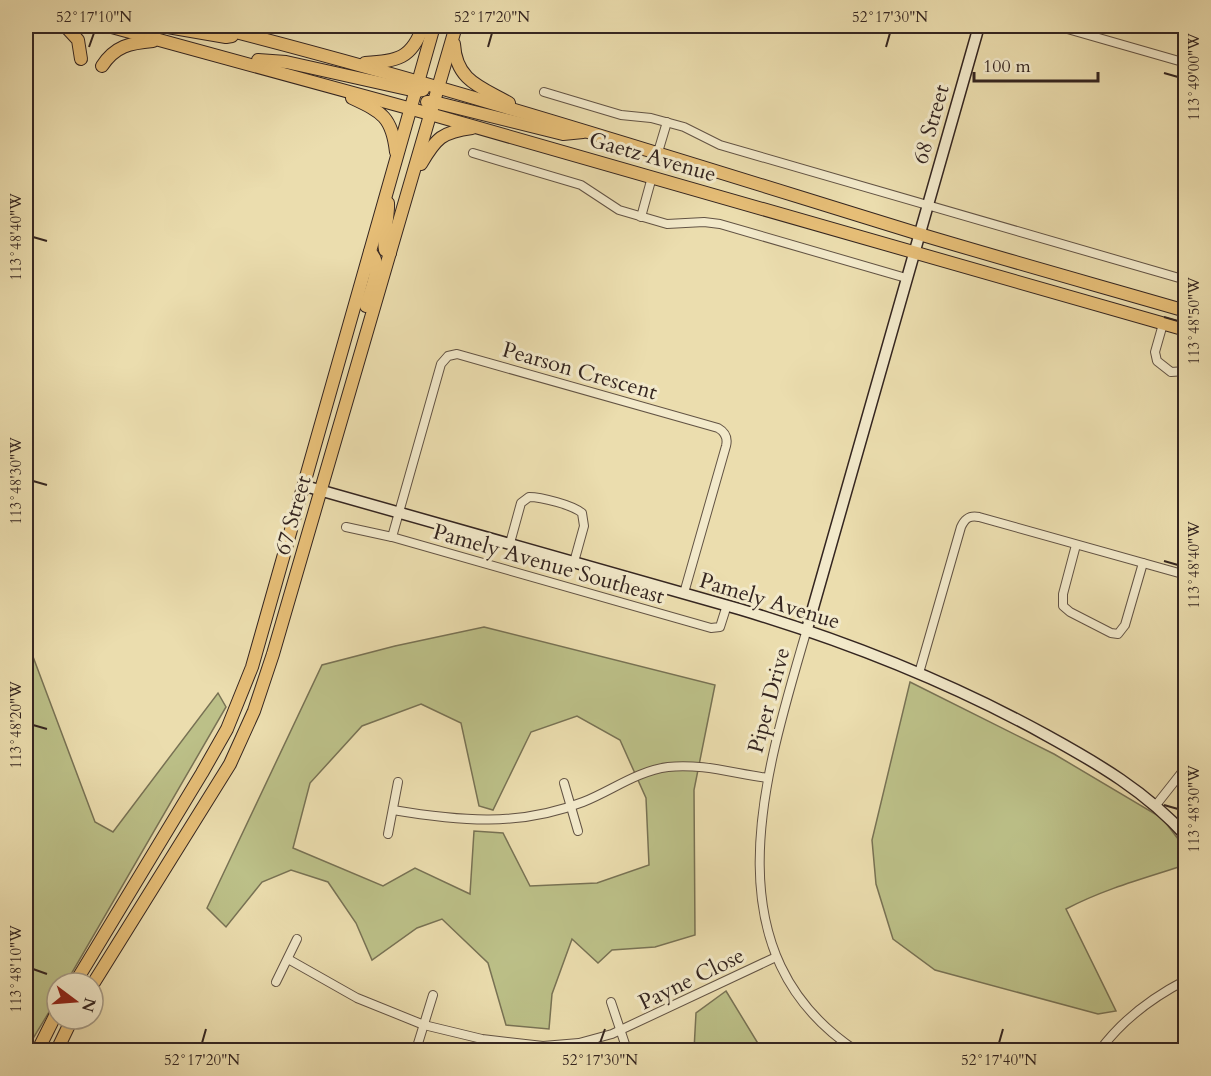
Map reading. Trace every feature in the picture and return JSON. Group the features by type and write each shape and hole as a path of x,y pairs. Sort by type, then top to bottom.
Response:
{"main road":[{"path":"65,26 78,40 81,59"},
{"path":"108,26 230,57 411,108 421,104 563,134 590,131"},
{"path":"162,26 226,37 242,33"},
{"path":"212,26 356,64 417,86"},
{"path":"356,64 390,61 405,55 417,42 423,26"},
{"name":"67 Street","path":"82,971 227,729 257,650 434,26"},
{"path":"454,30 456,60 464,76 529,114"},
{"name":"67 Street","path":"101,971 230,764 249,722 273,654 454,30"},
{"path":"102,66 108,56 122,46 136,42 166,40"},
{"path":"230,57 286,62 417,86 439,87"},
{"path":"321,84 370,106 386,119 393,132 397,157"},
{"name":"Gaetz Avenue","path":"439,87 1185,311"},
{"name":"Gaetz Avenue","path":"432,108 476,127 1185,330"},
{"path":"411,181 437,141 453,130 476,127"},
{"path":"388,190 389,216 383,245 390,253"},
{"path":"361,351 362,323 376,268 376,259 370,252"},
{"path":"38,1050 48,1031"},
{"path":"57,1050 66,1031"}],"street":[{"name":"68 Street","path":"919,233 979,26"},
{"path":"1057,26 1185,63"},
{"path":"543,92 621,115 667,122 684,127 720,144 1185,280"},
{"path":"658,152 667,122"},
{"path":"473,153 582,185 591,189 613,208 641,217 667,224 704,222 720,224 906,278"},
{"path":"641,217 652,177"},
{"name":"Piper Drive","path":"855,1050 830,1032 812,1014 792,987 776,957 767,931 760,894 761,827 779,727 919,233"},
{"path":"1163,324 1156,346 1157,361 1172,372 1185,371"},
{"name":"Pearson Crescent","path":"392,537 442,362 448,356 457,354 718,428 724,432 727,442 684,593"},
{"name":"Pamely Avenue","path":"304,486 807,629 920,673 1014,717 1062,744 1156,805 1185,836"},
{"path":"510,543 523,500 532,496 575,508 584,517 584,526 574,562"},
{"path":"920,673 961,527 968,517 977,516 1185,575"},
{"name":"Pamely Avenue Southeast","path":"346,527 392,537 711,628 720,627 727,605"},
{"path":"1076,545 1063,594 1063,606 1107,632 1118,634 1123,629 1143,563"},
{"path":"393,810 448,819 480,821 522,818 571,806 642,774 667,767 695,767 768,778"},
{"path":"1156,805 1185,767"},
{"path":"388,834 398,782"},
{"path":"564,783 578,831"},
{"path":"276,982 297,939"},
{"name":"Payne Close","path":"288,959 357,998 424,1025 525,1048 579,1043 621,1031 776,957"},
{"path":"1100,1050 1114,1032 1137,1010 1185,980"},
{"path":"416,1050 433,995"},
{"name":"Payne Close","path":"611,1002 627,1050"}],"green space":[{"path":"484,627 715,685 694,790 695,935 655,947 612,950 598,963 572,939 552,994 549,1029 506,1025 488,963 442,919 417,928 372,960 356,923 328,882 291,870 262,882 226,927 207,908 322,665 395,646","holes":["421,704 461,723 479,806 493,810 531,732 577,716 620,740 646,798 649,865 597,883 530,886 503,833 474,831 470,894 415,868 383,886 293,848 310,783 362,726"]},
{"path":"26,638 95,822 113,832 218,693 226,707 73,971 45,971 45,1019 26,1050"},
{"path":"910,682 1054,754 1162,818 1185,848 1185,865 1110,890 1066,909 1116,1011 1098,1014 935,970 893,939 876,884 872,840"},
{"path":"726,991 762,1050 694,1050 696,1013"}]}
